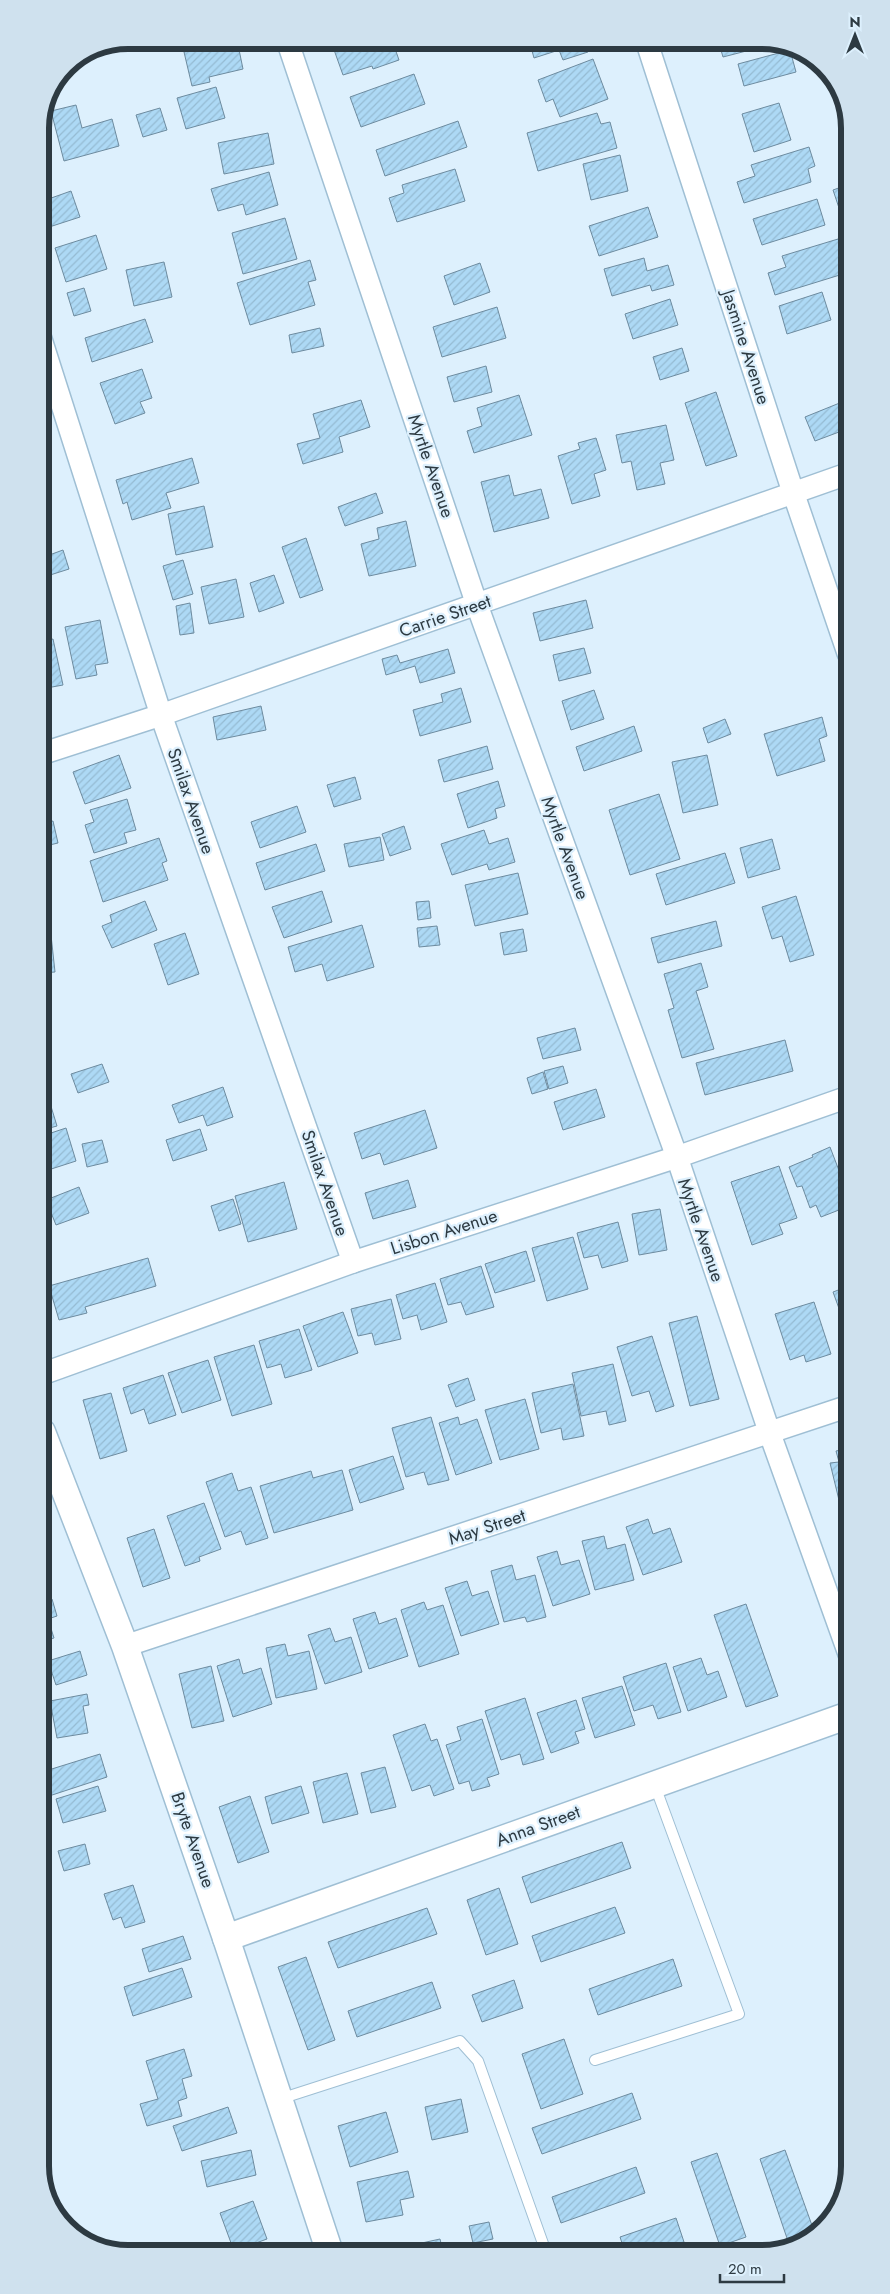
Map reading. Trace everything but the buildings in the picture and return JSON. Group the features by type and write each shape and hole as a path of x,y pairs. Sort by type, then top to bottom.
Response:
{"street":[{"name":"Myrtle Avenue","path":"290,49 477,605 676,1157 770,1434 841,1632"},
{"name":"Jasmine Avenue","path":"649,49 793,492 841,633"},
{"name":"Smilax Avenue","path":"49,364 161,715 353,1262"},
{"name":"Carrie Street","path":"49,751 161,715 841,476"},
{"name":"Lisbon Avenue","path":"49,1371 353,1262 676,1157 841,1098"},
{"name":"May Street","path":"125,1646 770,1434 841,1409"},
{"name":"Bryte Avenue","path":"49,1450 125,1646 226,1938 327,2245"},
{"name":"Anna Street","path":"226,1938 841,1718"}],"lane":[{"path":"595,2060 739,2014 655,1785"},
{"path":"279,2099 460,2041 478,2061 544,2245"}]}
